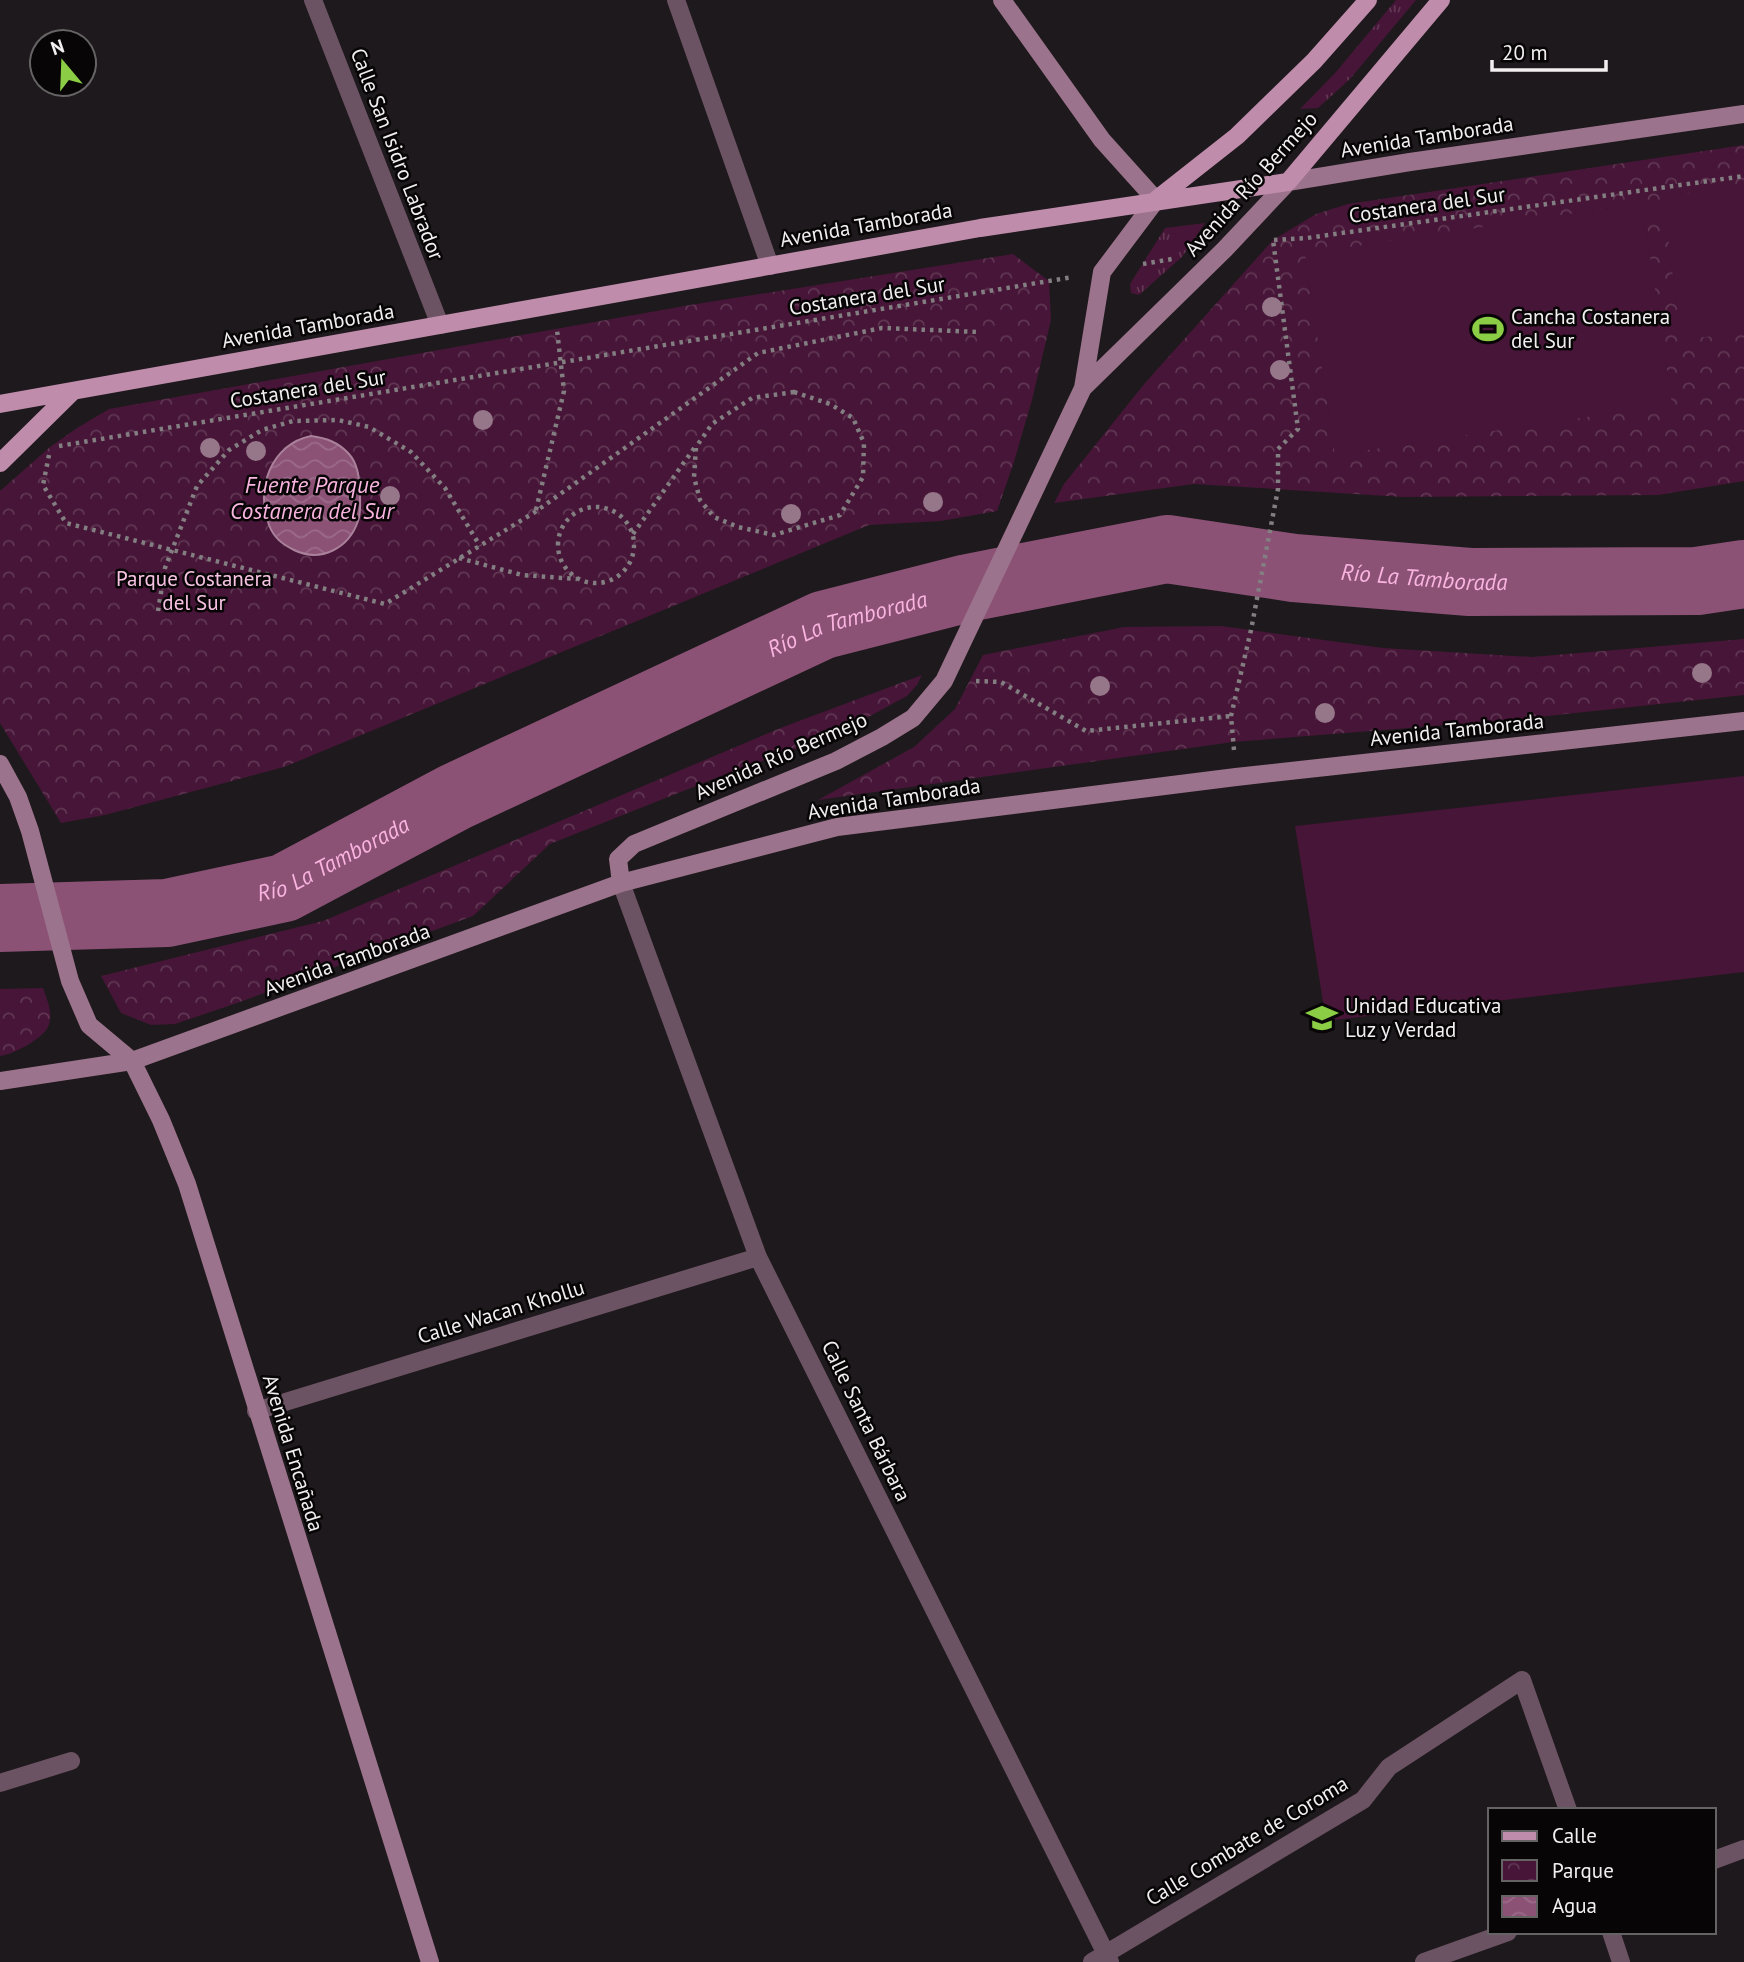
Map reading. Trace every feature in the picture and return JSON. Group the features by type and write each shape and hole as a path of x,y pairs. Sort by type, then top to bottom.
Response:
{"main road":[{"path":"1002,0 1102,140 1156,200"},
{"name":"Avenida Río Bermejo","path":"621,883 618,859 634,844 836,761 913,718 944,681 1083,387 1102,272 1156,200 1237,136 1314,61 1368,0"},
{"name":"Avenida Río Bermejo","path":"1083,387 1226,249 1289,182 1441,0"},
{"name":"Avenida Tamborada","path":"0,404 980,228 1744,114"},
{"path":"0,463 73,391"},
{"name":"Avenida Tamborada","path":"0,1081 132,1061 621,883 837,827 1236,777 1744,721"},
{"name":"Avenida Encañada","path":"0,764 18,797 30,831 70,981 89,1025 132,1061 161,1120 187,1184 430,1962"}],"street":[{"name":"Calle San Isidro Labrador","path":"313,0 440,325"},
{"path":"676,0 771,265"},
{"name":"Calle Santa Bárbara","path":"621,883 758,1257 1102,1959"},
{"name":"Calle Wacan Khollu","path":"256,1411 758,1257"},
{"name":"Calle Combate de Coroma","path":"1102,1959 1363,1800 1389,1766 1522,1680 1567,1808"},
{"path":"0,1783 71,1761"},
{"path":"1716,1859 1744,1849"},
{"path":"1424,1962 1502,1934"},
{"path":"1612,1934 1621,1962"}],"path":[{"name":"Costanera del Sur","path":"171,550 66,523 43,485 50,447 1102,272 1273,240 1307,238 1744,176"},
{"path":"1236,777 1231,716 1251,630 1278,489 1278,449 1298,429 1273,240"},
{"path":"535,512 564,391 555,305"},
{"path":"171,550 385,604 535,512 758,353 882,328 979,332"},
{"path":"632,534 712,424 752,398 793,392 830,404 853,418 864,443 863,477 840,515 774,536 738,527 715,517 700,500 694,477 696,447"},
{"path":"158,611 164,568 197,486 229,450 262,430 293,421 338,421 369,427 411,452 445,488 480,546"},
{"path":"459,558 522,575 603,582 614,578 625,569 634,546 627,523 618,513 607,508 582,509 563,525 558,549 561,561 568,572 578,579"},
{"path":"1001,681 1086,731 1231,716"}],"green space":[{"path":"1396,0 1416,0 1350,79 1318,108 1300,109 1336,72"},
{"path":"1744,145 1744,481 1658,495 1403,497 1194,484 1054,503 1064,484 1145,383 1273,240 1316,214 1348,204"},
{"name":"Cancha Costanera del Sur","path":"1744,187 1744,332 1681,340 1663,197"},
{"name":"Cancha Costanera del Sur","path":"1642,203 1672,404 1335,455 1305,254"},
{"path":"1205,223 1182,257 1139,295 1131,293 1130,284 1165,228"},
{"name":"Parque Costanera del Sur","path":"1013,254 1049,281 1051,320 1032,400 997,511 941,521 869,525 284,767 105,815 61,823 0,723 0,491 50,447 109,409 690,305"},
{"path":"1221,626 1383,648 1532,657 1744,639 1744,695 1509,720 1233,742 818,800 914,747 955,709 983,655 1124,627"},
{"path":"922,675 907,696 837,734 731,772 550,844 473,916 237,1003 175,1024 151,1025 121,1013 101,976 323,921 783,727"},
{"path":"1744,776 1744,972 1326,1021 1295,826"},
{"path":"43,988 50,1012 50,1022 45,1032 27,1046 0,1056 0,989"}],"water":[{"name":"Fuente Parque Costanera del Sur","path":"311,436 332,441 349,454 356,468 360,490 359,518 354,531 333,551 314,555 294,550 276,537 269,525 264,497 270,470 276,458 297,441"}],"waterway":[{"name":"Río La Tamborada","path":"0,918 167,913 284,888 455,797 823,625 968,588 1167,549 1294,568 1470,582 1697,581 1744,574"}],"place":[{"name":"Cancha Costanera del Sur","path":"1488,329"},
{"name":"Unidad Educativa Luz y Verdad","path":"1322,1018"}]}
